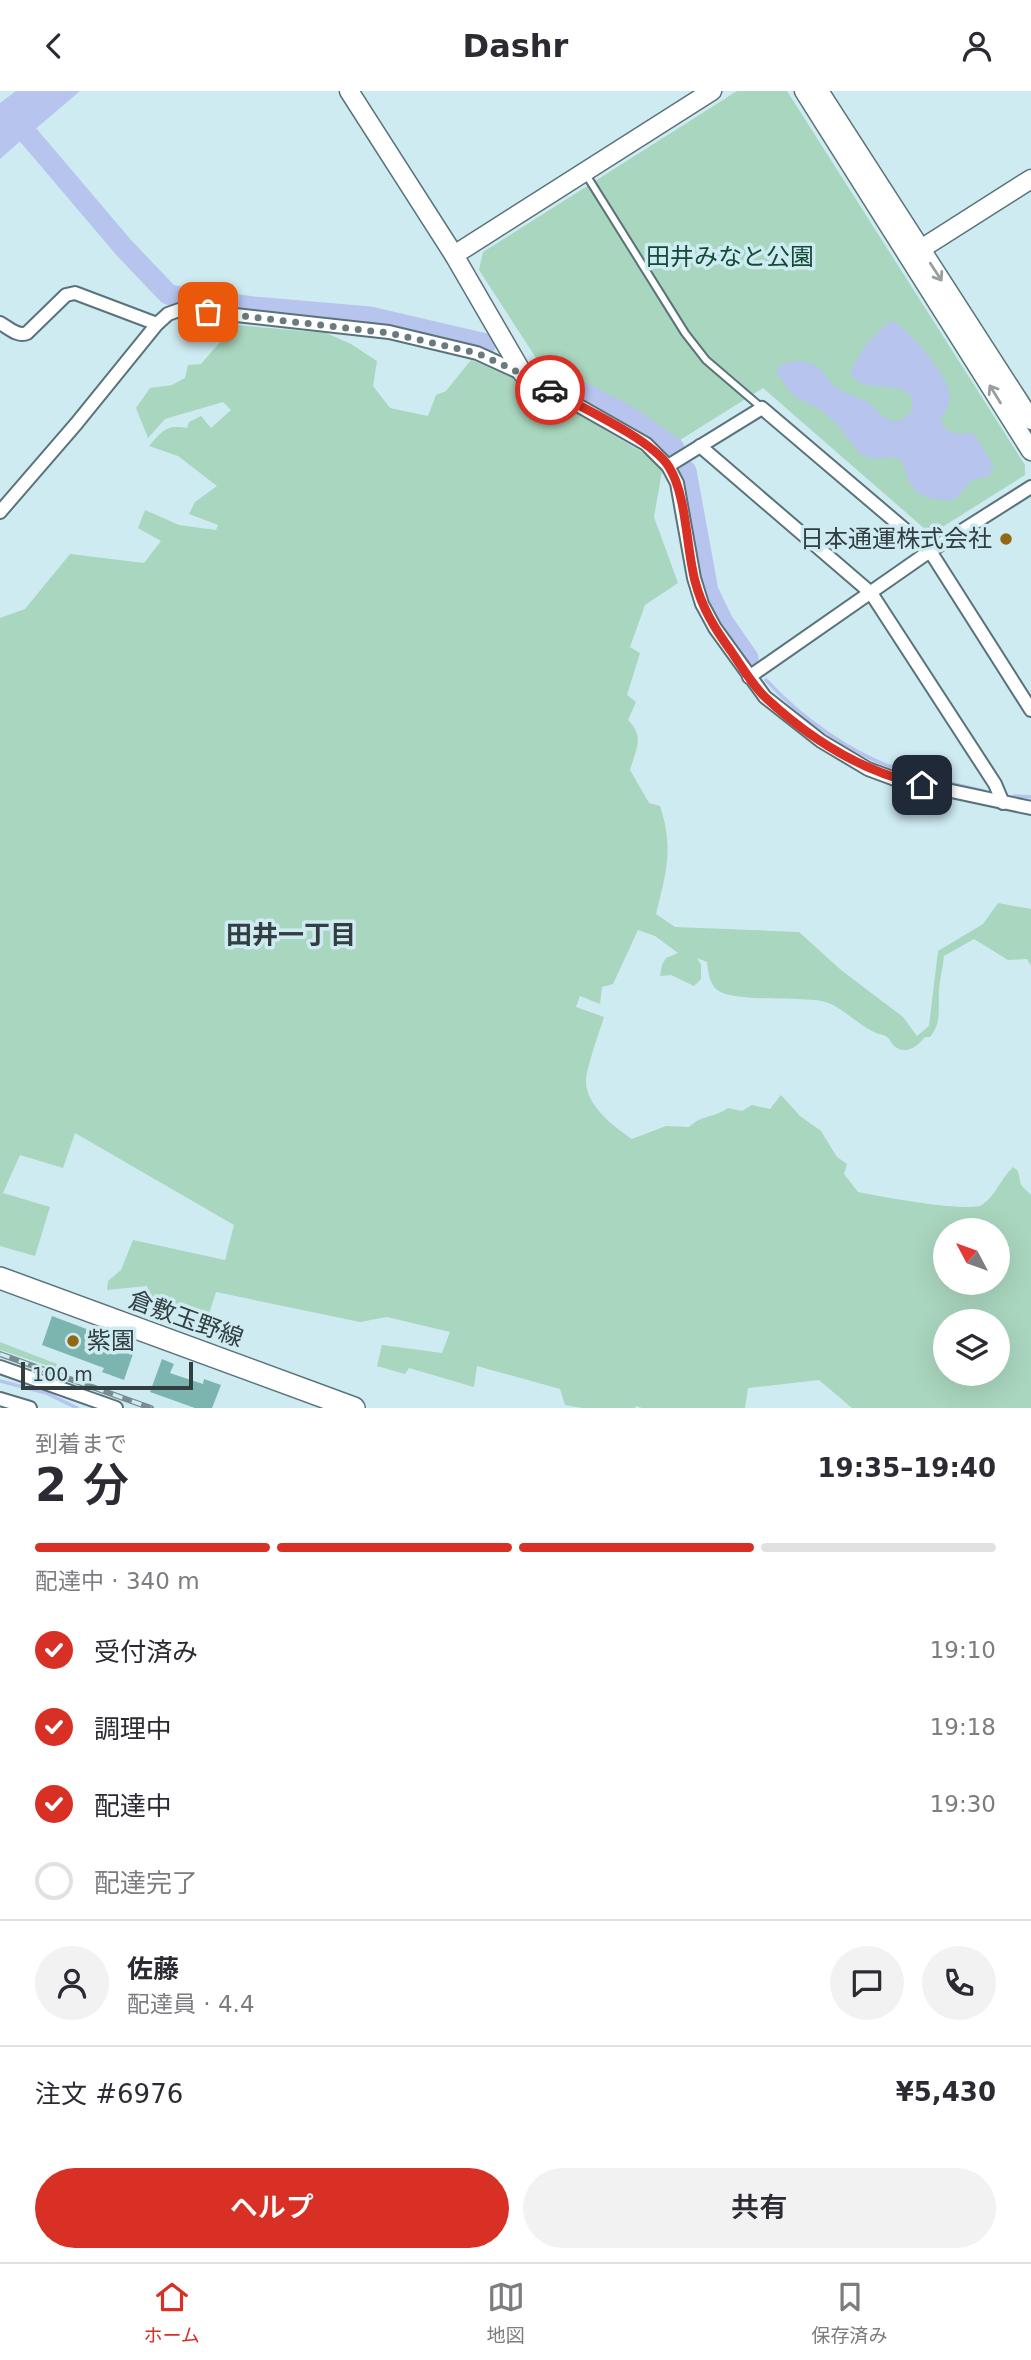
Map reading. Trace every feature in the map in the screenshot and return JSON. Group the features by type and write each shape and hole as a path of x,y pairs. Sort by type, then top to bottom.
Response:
{"main road":[{"name":"倉敷玉野線","path":"0,1279 354,1408"}],"street":[{"path":"349,91 454,255 523,375"},
{"path":"454,255 712,91"},
{"path":"804,91 1031,420"},
{"path":"819,91 1031,451"},
{"path":"915,252 1031,179"},
{"path":"0,323 22,335 27,333 66,295 75,293 158,324"},
{"path":"0,512 158,324 168,314 182,309 389,333 477,353 523,375 646,444 668,466 677,483 694,578 702,604 715,628 765,697 845,757 868,769 895,779 1031,808"},
{"path":"668,466 761,408 930,551 1031,710"},
{"path":"701,446 871,593 995,784 1003,803"},
{"path":"749,677 930,551 1031,487"},
{"path":"0,1367 116,1408"},
{"path":"0,1399 30,1408"}],"lane":[{"path":"584,172 685,333 706,360 761,408"}],"green space":[{"name":"田井みなと公園","path":"737,91 787,91 1025,465 1025,475 936,531 926,530 763,388 677,442 546,368 546,364 536,358 479,270 483,252"},
{"path":"235,325 326,333 351,344 377,361 373,386 390,408 428,416 436,395 446,391 471,360 522,381 647,455 662,471 654,517 678,583 645,605 630,647 640,653 627,695 636,702 628,720 638,738 630,770 649,803 660,806 667,835 667,860 656,914 675,927 799,932 841,970 903,1017 917,1036 929,1026 938,951 983,924 998,903 1031,909 1031,966 1027,959 1008,960 974,939 944,956 939,989 939,1015 934,1032 907,1050 898,1049 887,1037 866,1028 826,1002 750,998 723,993 711,982 707,962 697,958 701,965 701,979 694,986 671,975 660,976 666,958 678,953 655,936 638,930 613,984 602,987 600,1004 580,996 576,1007 604,1017 587,1074 590,1098 609,1122 632,1139 666,1126 689,1127 728,1108 742,1111 752,1105 770,1109 781,1095 800,1116 821,1131 837,1157 847,1164 844,1174 858,1192 922,1203 974,1207 987,1201 1013,1167 1018,1171 1021,1185 1031,1195 1031,1408 852,1408 819,1380 748,1388 745,1408 582,1408 565,1405 560,1389 477,1366 474,1387 409,1368 405,1374 377,1366 382,1345 442,1353 450,1332 387,1317 360,1322 216,1292 206,1323 149,1303 147,1286 107,1290 108,1281 121,1270 133,1240 225,1260 234,1225 75,1133 63,1168 20,1155 3,1193 50,1207 35,1256 0,1246 0,618 25,609 70,554 144,563 161,541 138,528 145,510 179,525 216,530 218,525 189,514 195,502 217,486 178,456 149,446 165,430 174,427 187,428 189,422 201,416 211,428 231,410 223,402 165,419 148,438 136,408 150,388 172,385 185,378 188,365 201,364"},
{"path":"0,1342 57,1364 55,1368 0,1350"}],"water":[{"path":"16,91 80,91 32,132 29,129 24,134 25,137 0,159 0,103"},
{"path":"891,321 898,324 915,341 934,363 947,384 949,401 941,418 943,426 953,433 973,433 992,463 989,467 995,467 989,476 972,480 954,500 934,499 917,492 896,457 873,459 860,454 838,425 821,410 792,395 776,372 779,367 789,362 814,365 837,388 867,402 888,419 893,421 904,418 912,407 911,397 907,392 894,387 863,384 850,374 866,344"}],"building":[{"name":"紫園","path":"52,1316 105,1336 103,1340 134,1351 124,1380 102,1372 104,1368 42,1345"},
{"path":"162,1359 174,1364 170,1373 203,1384 204,1379 221,1385 212,1408 195,1408 150,1392"}],"waterway":[{"path":"12,116 125,249 168,294 253,307 370,317 486,344"},
{"path":"546,374 623,413 674,448"},
{"path":"686,471 708,591 723,622 748,658"},
{"path":"766,680 811,721 864,755 910,773 984,791"},
{"path":"1014,796 1031,797"},
{"path":"0,1381 46,1393 77,1408"}],"railway":[{"path":"0,1354 151,1408"}],"way so far":[{"path":"208,312 389,333 477,353 550,390"}],"place":[{"name":"日本通運株式会社","path":"1006,539"},
{"name":"紫園","path":"73,1341"}],"district":[{"name":"田井一丁目","path":"291,935"}],"route":[{"path":"550,390 646,444 668,466 677,483 694,578 702,604 715,628 765,697 845,757 895,779 922,785"}]}
